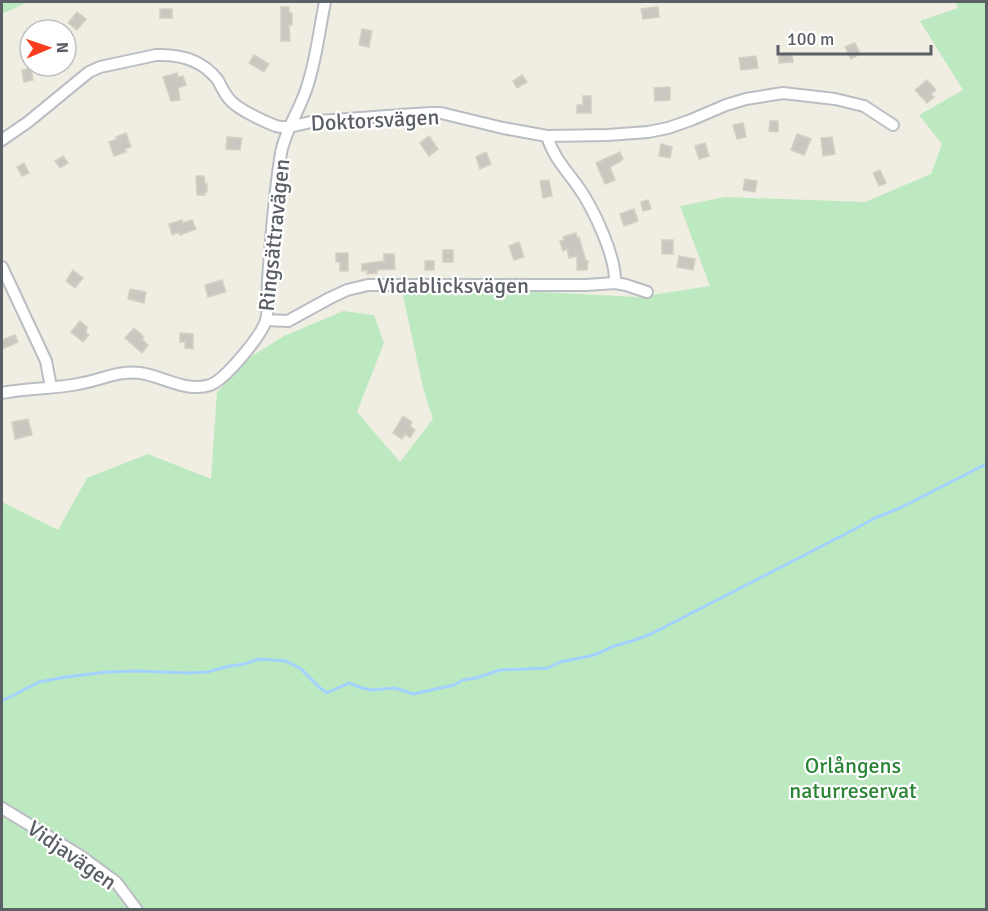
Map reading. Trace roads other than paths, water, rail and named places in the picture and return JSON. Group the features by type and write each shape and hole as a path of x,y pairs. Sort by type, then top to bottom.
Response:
{"street":[{"name":"Ringsättravägen","path":"2,393 85,383 129,372 143,373 189,387 211,385 243,355 266,320 267,282 283,144 311,76 325,2"},
{"name":"Doktorsvägen","path":"2,140 28,122 89,72 100,67 158,54 187,58 199,63 213,75 234,104 278,127 314,122 441,113 547,136 608,135 668,128 746,99 777,94 802,94 864,106 893,125"},
{"path":"547,136 550,149 578,187 595,218 610,254 615,283"},
{"path":"2,267 46,361 51,387"},
{"name":"Vidablicksvägen","path":"266,320 288,321 346,290 368,285 599,285 615,283 647,292"},
{"name":"Vidjavägen","path":"2,808 79,855 116,882 137,909"}],"waterway":[{"path":"2,701 39,682 66,677 107,672 207,672 259,659 286,661 301,669 327,693 349,683 372,690 395,688 413,694 454,685 463,680 500,670 548,668 560,662 590,656 651,634 875,518 902,507 986,464"}],"park label":[{"name":"Orlångens naturreservat","path":"853,778"}]}
